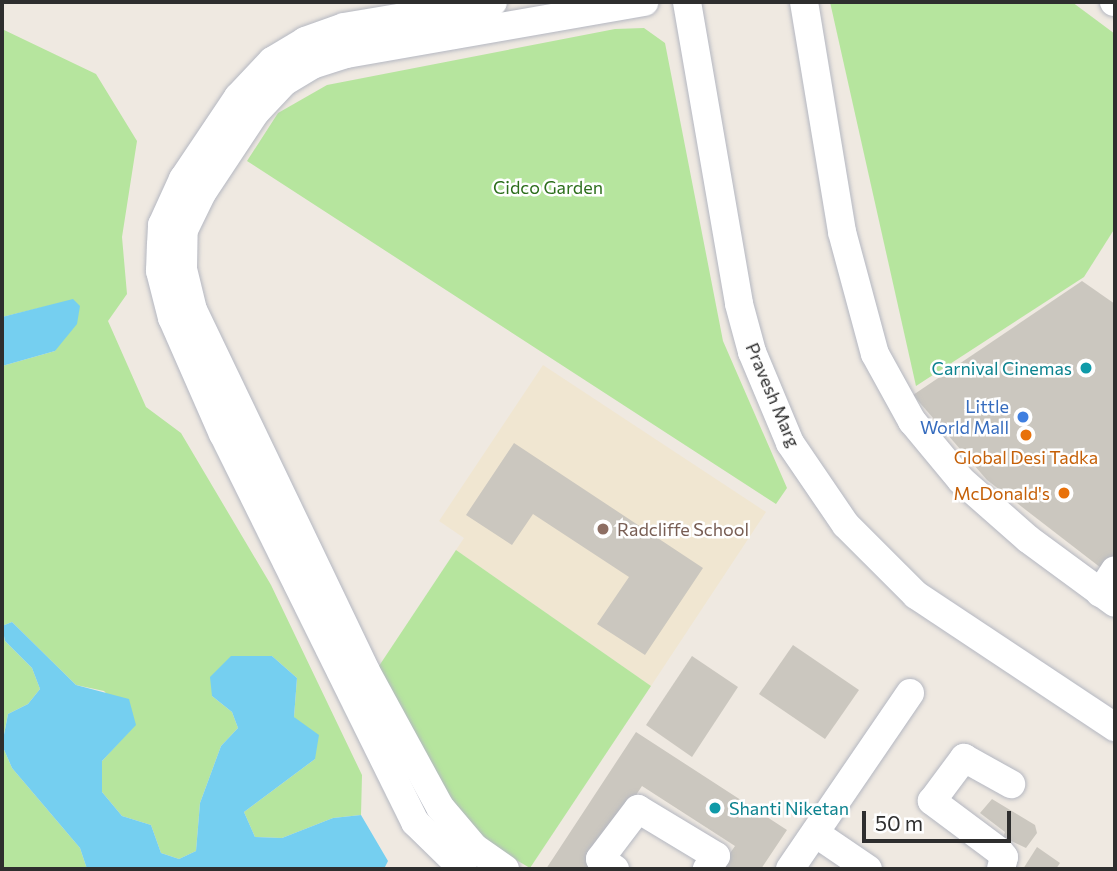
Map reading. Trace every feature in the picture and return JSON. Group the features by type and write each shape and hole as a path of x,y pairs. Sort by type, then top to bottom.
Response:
{"street":[{"path":"463,869 415,822 223,434 172,318 160,271 162,225 183,179 238,97 272,61 305,41 344,27 493,2"},
{"path":"505,869 474,847 440,807 360,659 193,310 183,269 184,230 202,193 255,113 284,82 312,65 346,54 645,2"},
{"name":"Pravesh Marg","path":"687,2 739,304 752,352 790,443 846,525 916,595 1115,727"},
{"path":"804,2 842,233 875,354 912,421 961,480 1110,589"},
{"path":"790,869 910,693"},
{"path":"1001,869 1004,857 999,851 932,801 964,758 1011,784"},
{"path":"615,869 600,859 638,809 716,856 707,869"},
{"path":"815,833 868,869"}],"shaded area":[{"name":"Radcliffe School","path":"543,365 766,512 651,686 456,550 464,538 439,521"}],"green space":[{"path":"830,2 1072,2 1115,34 1115,228 1084,277 916,386"},
{"name":"Cidco Garden","path":"644,28 665,43 723,341 787,488 776,504 247,161 278,113 327,85 615,29"},
{"path":"2,29 96,74 137,141 122,237 127,294 108,321 146,407 181,433 271,585 362,775 361,815 333,818 282,838 255,837 244,812 315,759 294,717 297,678 272,656 212,696 232,712 238,728 221,746 200,803 196,851 179,859 161,853 151,825 122,816 102,792 102,761 135,725 104,691 76,685 12,622 2,626 2,366 55,351 73,300 2,317"},
{"path":"456,550 651,686 530,868 476,837 458,817 379,666"},
{"path":"2,627 5,641 32,668 40,689 28,704 8,714 2,744"},
{"path":"2,745 12,768 80,848 87,869 2,867"}],"water":[{"path":"73,299 80,306 77,324 55,351 2,366 2,317"},
{"path":"12,622 76,685 129,699 136,725 102,761 102,792 122,816 151,825 161,853 179,859 196,851 200,803 221,746 238,728 232,712 212,696 210,677 231,656 272,656 297,678 294,717 319,735 315,759 244,812 255,837 282,838 333,818 361,815 388,861 384,869 87,869 80,848 12,768 2,745 8,714 28,704 40,689 32,668 5,641 2,626"}],"building":[{"name":"Little World Mall","path":"1082,281 1115,304 1115,555 1105,571 987,480 913,395"},
{"path":"514,443 703,568 645,655 597,624 629,577 533,514 512,545 466,515"},
{"path":"793,645 859,690 825,739 759,694"},
{"path":"692,656 738,687 692,757 646,725"},
{"name":"Shanti Niketan","path":"636,732 787,830 761,869 719,869 735,846 642,786 592,861 605,869 546,869"},
{"path":"992,799 1035,825 1037,833 1026,848 1003,837 1005,832 980,813"},
{"path":"1037,847 1060,863 1056,869 1023,869"}],"place":[{"name":"Carnival Cinemas","path":"1086,368"},
{"name":"Little World Mall","path":"1023,417"},
{"name":"Global Desi Tadka","path":"1026,435"},
{"name":"McDonald's","path":"1064,493"},
{"name":"Radcliffe School","path":"603,529"},
{"name":"Shanti Niketan","path":"715,808"}]}
